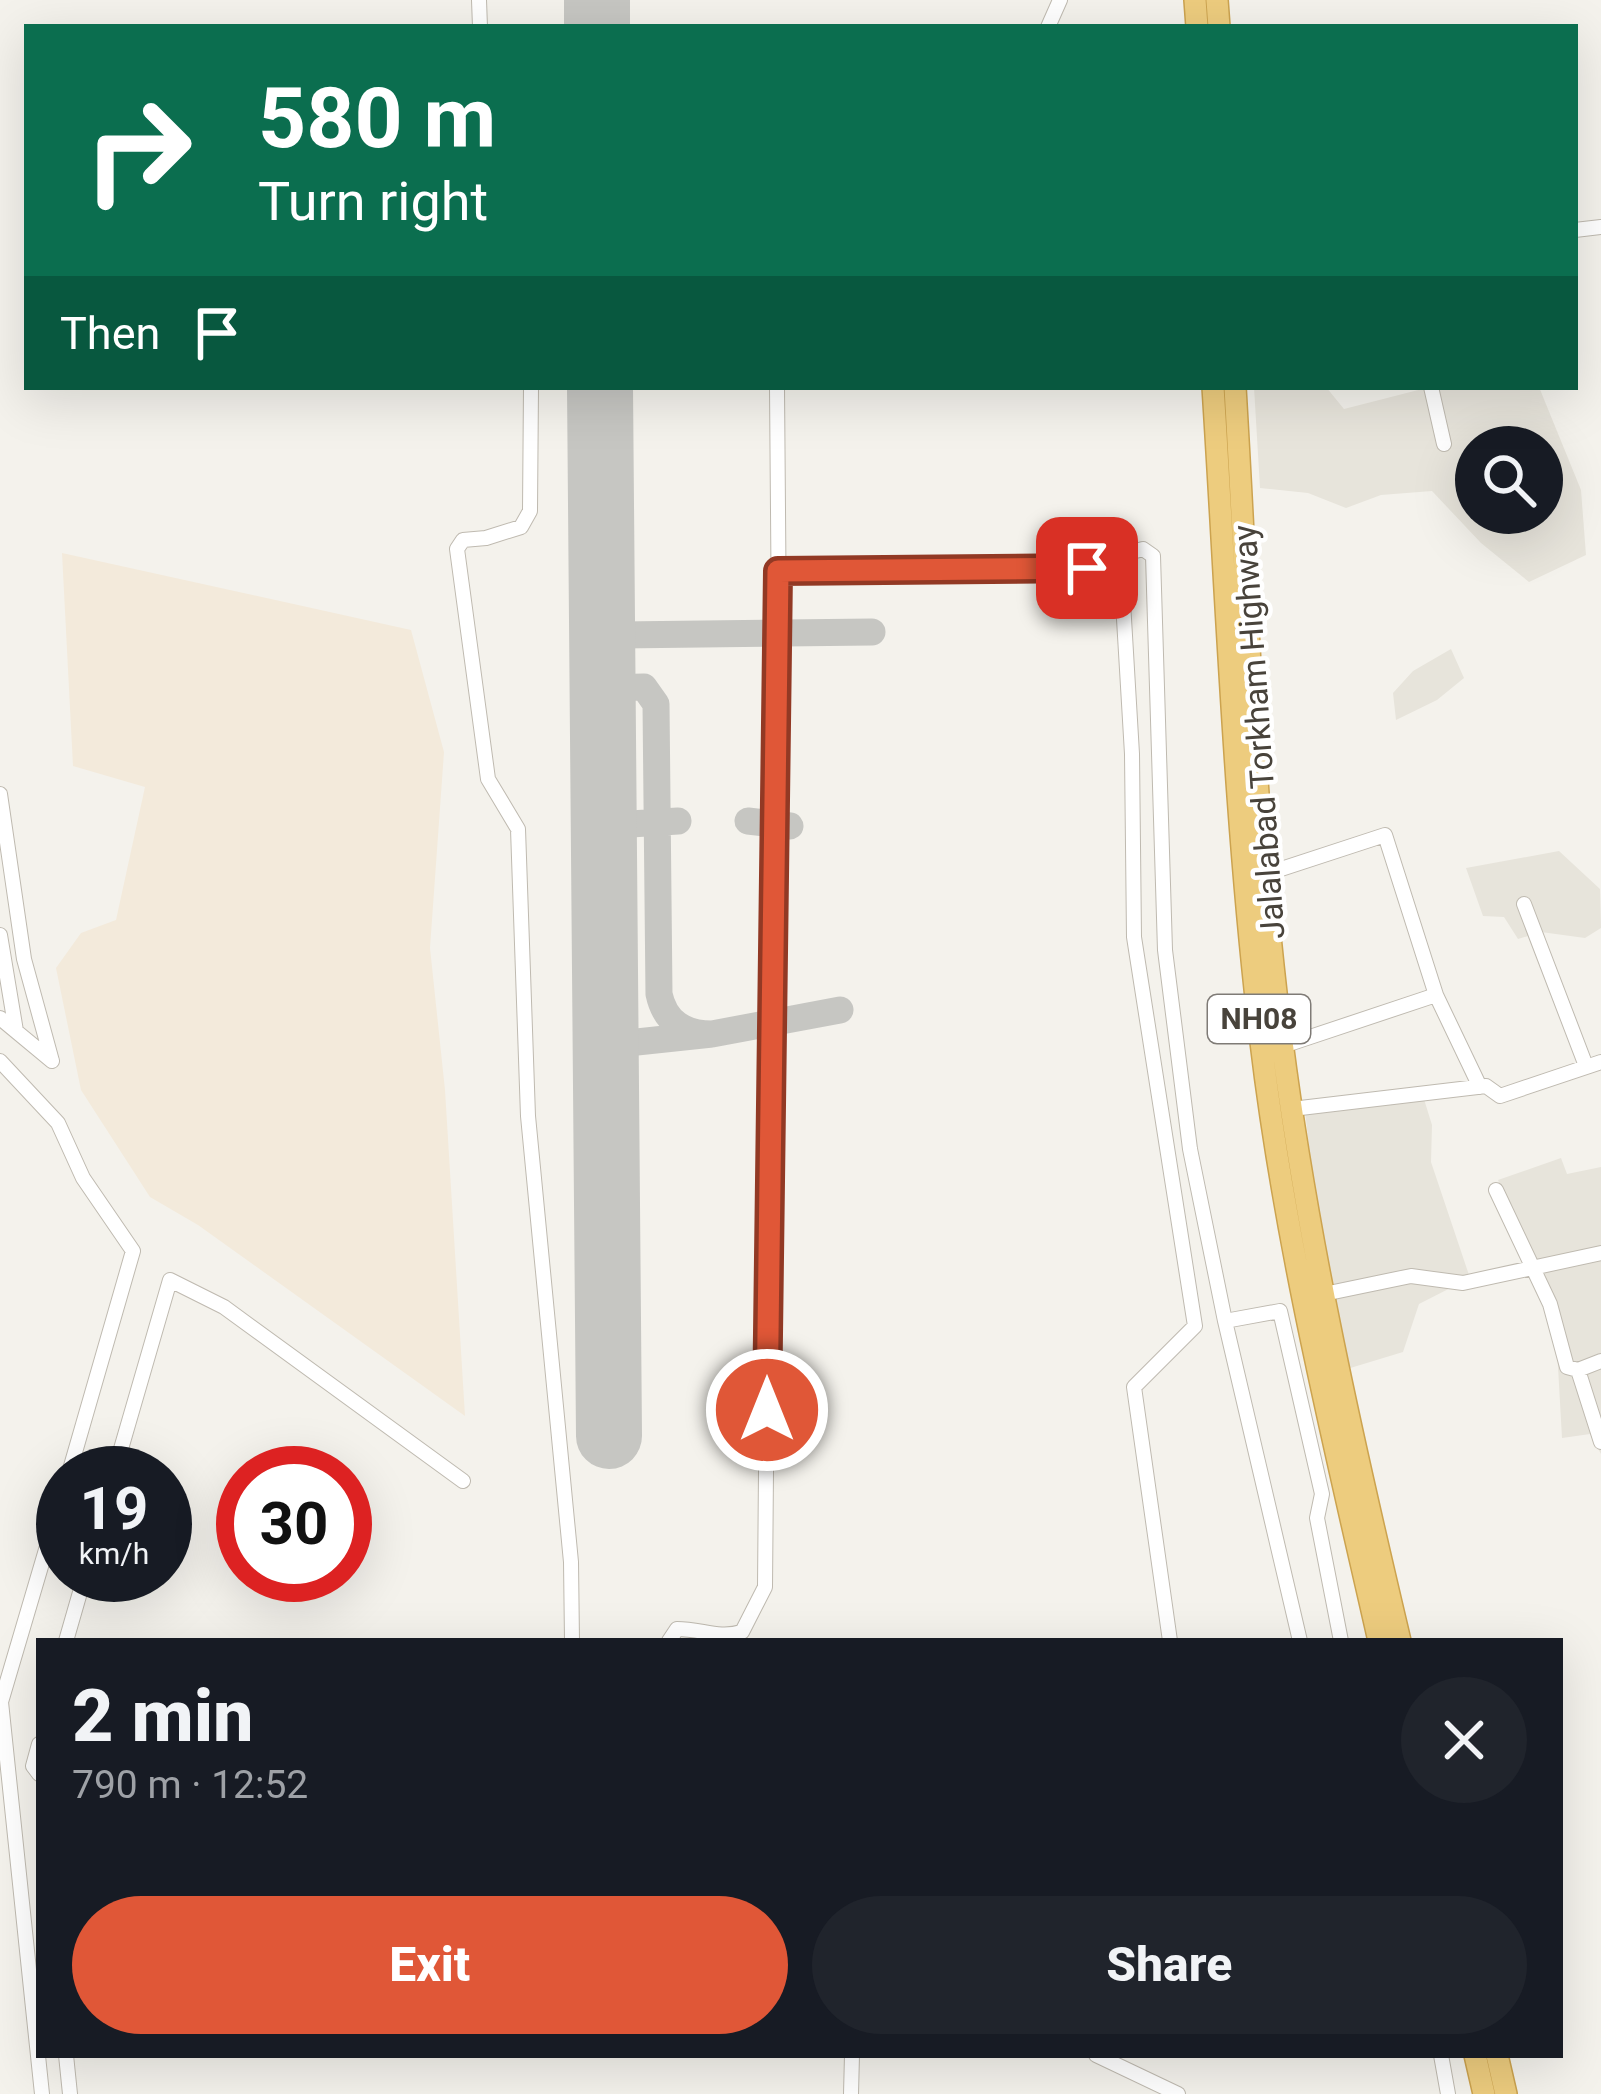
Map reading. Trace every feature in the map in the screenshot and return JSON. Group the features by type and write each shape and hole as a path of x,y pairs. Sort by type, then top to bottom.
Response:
{"highway":[{"name":"NH08","path":"1213,390 1261,1043 1287,1213 1378,1638"},
{"name":"Jalalabad Torkham Highway","path":"1235,390 1266,874 1283,1046 1306,1209 1399,1638"},
{"path":"1476,2058 1484,2094"},
{"path":"1497,2058 1505,2094"}],"street":[{"path":"531,390 530,511 520,527 463,540 457,548 488,779 518,829 528,1116 571,1562 572,1638"},
{"path":"671,1638 677,1629 700,1629 723,1637 742,1632 765,1587 777,390"},
{"path":"1431,390 1444,444"},
{"path":"1118,580 1126,570 1128,554 1143,549 1153,556 1165,950 1190,1149 1299,1638"},
{"path":"778,571 1087,568 1114,574 1118,580 1126,623 1131,732 1134,937 1195,1326 1134,1387 1170,1638"},
{"path":"0,794 24,959 52,1061 0,1018"},
{"path":"1266,874 1384,835 1436,995 1480,1087"},
{"path":"1292,1109 1486,1086 1501,1096 1593,1064 1524,904"},
{"path":"0,935 16,1031"},
{"path":"1283,1046 1436,995"},
{"path":"0,1061 58,1123 82,1178 133,1250 77,1446"},
{"path":"1496,1190 1562,1337 1567,1367 1578,1370 1601,1361"},
{"path":"1324,1294 1411,1276 1463,1283 1601,1253"},
{"path":"122,1446 170,1280 224,1307 463,1481"},
{"path":"1225,1321 1280,1311 1322,1494 1317,1518 1340,1638"},
{"path":"1578,1370 1601,1442"},
{"path":"36,1583 1,1702 36,2037"},
{"path":"67,1638 77,1602"},
{"path":"38,2058 42,2094"},
{"path":"67,2058 70,2094"},
{"path":"851,2094 852,2058"},
{"path":"1102,2058 1178,2094"},
{"path":"1442,2058 1448,2094"}],"shaded area":[{"path":"1254,390 1328,390 1344,409 1418,390 1540,390 1555,426 1455,426 1455,515 1432,491 1381,495 1346,508 1308,493 1260,488"},
{"path":"1563,446 1581,490 1586,555 1529,582 1473,534 1563,534"},
{"path":"62,553 411,630 444,752 430,948 445,1090 465,1416 198,1225 150,1197 81,1090 56,968 81,933 116,920 145,787 73,766"},
{"path":"1451,649 1464,678 1437,700 1396,720 1393,693 1413,671"},
{"path":"1559,851 1600,889 1601,928 1585,938 1541,932 1518,939 1504,917 1483,916 1466,868"},
{"path":"1423,1096 1432,1125 1431,1162 1470,1278 1419,1304 1403,1352 1347,1369 1320,1243 1305,1111"},
{"path":"1561,1158 1567,1174 1601,1167 1601,1454 1590,1434 1562,1438 1556,1331 1498,1180"}],"taxiway":[{"path":"600,397 601,390"},
{"path":"601,611 608,629 620,635 872,632"},
{"path":"603,688 644,687 656,704 659,994 677,1024 712,1034"},
{"path":"603,812 615,825 678,821"},
{"path":"748,821 790,826"},
{"path":"605,1034 618,1044 712,1034 840,1010"}],"runway":[{"path":"597,0 597,24"},
{"path":"600,390 609,1436"}],"route":[{"path":"767,1410 778,571 1087,568"}]}
